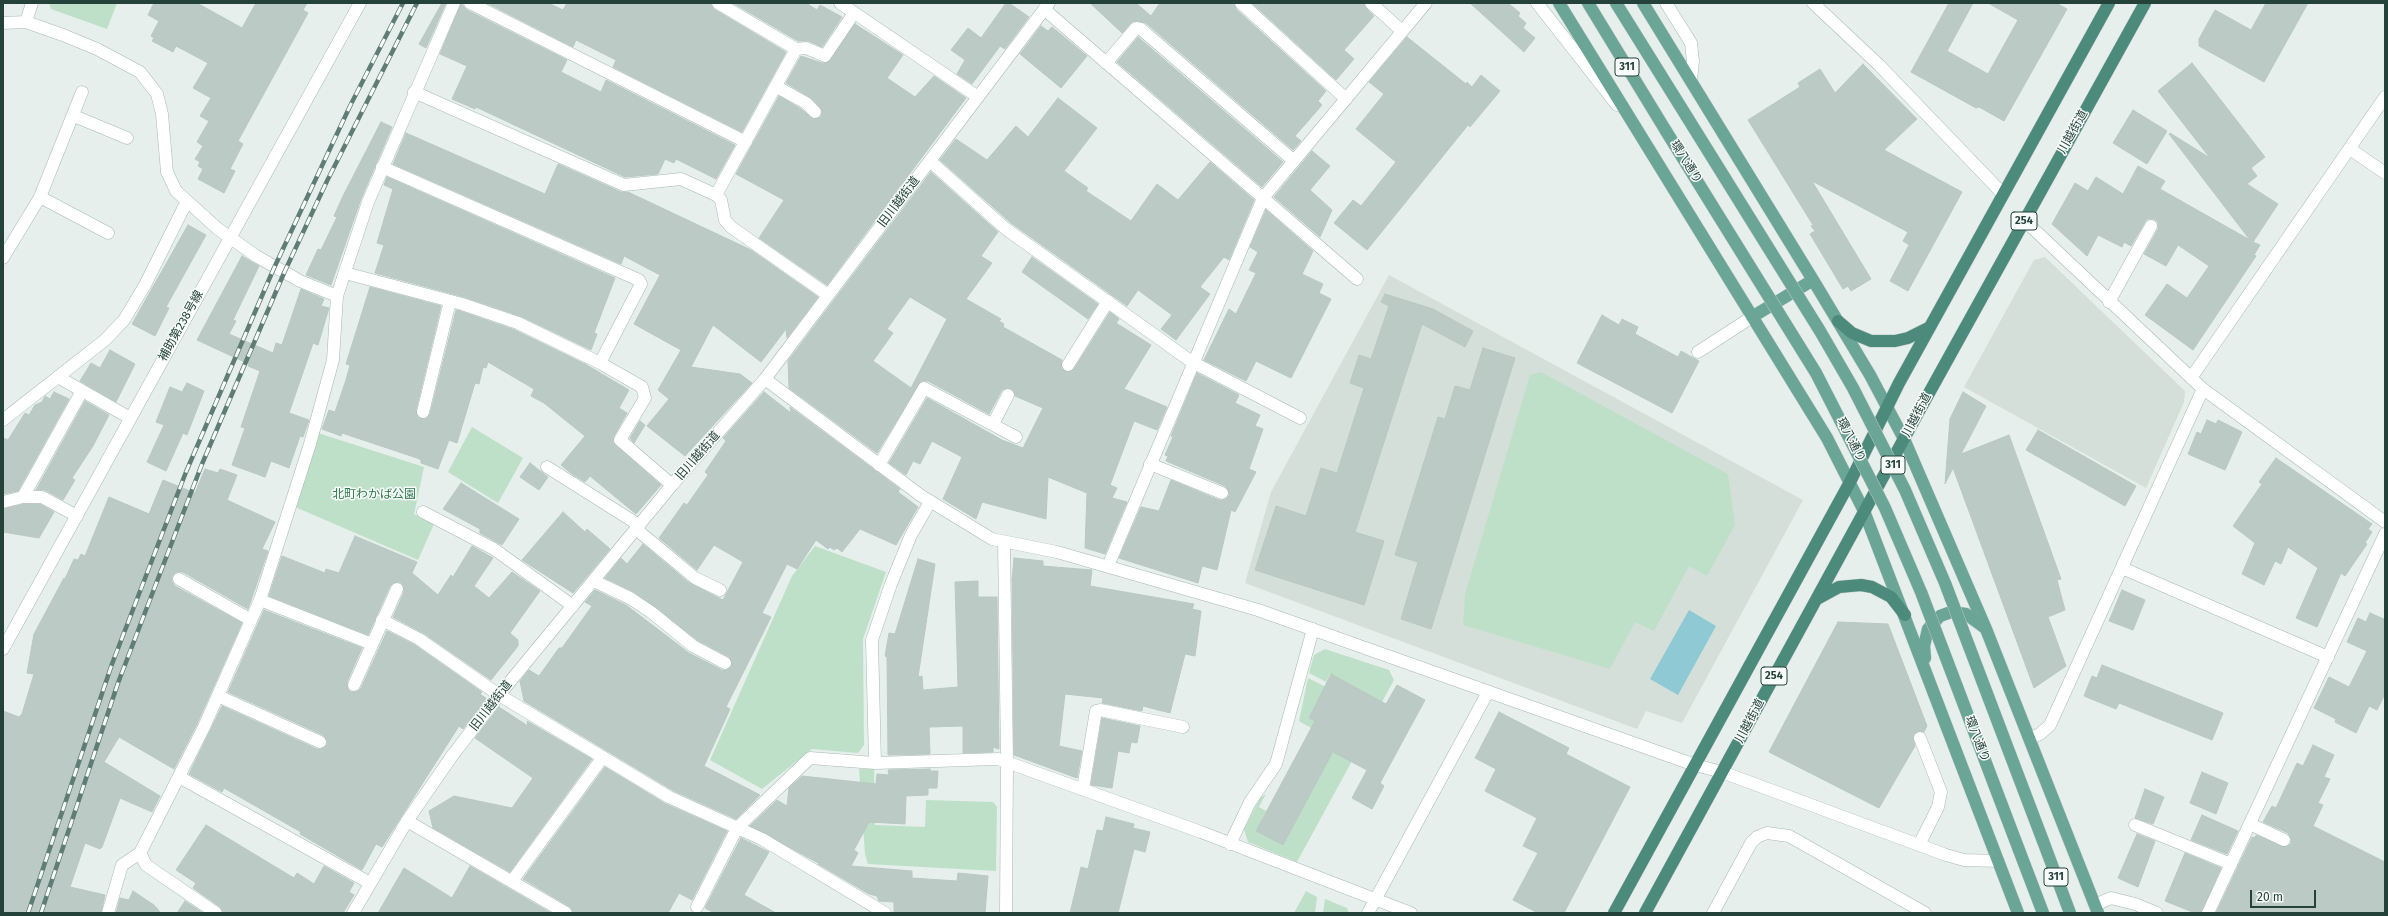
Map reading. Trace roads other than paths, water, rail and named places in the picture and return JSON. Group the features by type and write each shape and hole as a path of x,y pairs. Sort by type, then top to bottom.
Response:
{"highway":[{"name":"254","path":"1614,913 1850,482 1887,407 1930,327 2108,3"},
{"name":"川越街道","path":"1645,913 1864,511 2145,3"},
{"path":"1838,321 1852,333 1871,340 1895,341 1908,338 1930,327"},
{"path":"1816,599 1839,587 1862,585 1872,587 1891,597 1904,615"}],"main road":[{"path":"1559,3 1827,438 1850,482 1864,511 1925,665 2018,913"},
{"name":"環八通り","path":"1588,3 1816,373 1876,489 1921,592 2043,913"},
{"name":"環八通り","path":"1616,3 1820,330 1853,388 1902,484 1945,583 2070,913"},
{"path":"1643,3 1838,321 1904,439 1986,629 2097,909"},
{"path":"1752,317 1813,280"},
{"path":"1925,665 1924,646 1928,628 1940,616 1951,612 1966,614 1986,629"}],"street":[{"path":"26,22 32,3"},
{"name":"補助第238号線","path":"3,649 360,3"},
{"path":"108,913 122,864 140,853 218,696 260,600 310,444 333,360 337,296 368,202 414,92 454,3"},
{"path":"470,3 746,142"},
{"path":"718,3 796,50 806,48 825,56 854,13"},
{"path":"840,3 978,97"},
{"path":"1241,3 1346,98"},
{"path":"1371,3 1402,30"},
{"path":"1108,566 1192,362 1263,198 1426,3"},
{"path":"1537,3 1641,136"},
{"path":"1666,3 1691,43 1693,62 1691,80"},
{"path":"1814,3 1879,65 2003,194"},
{"path":"1046,6 1106,62 1357,279"},
{"name":"旧川越街道","path":"353,913 407,821 452,756 499,695 672,485 765,379 1046,6"},
{"path":"3,24 26,22 97,49 140,72 157,94 162,114 167,172 176,191 230,238 274,268 337,296"},
{"path":"1106,62 1136,28 1141,29 1294,161"},
{"path":"716,195 777,87 796,50"},
{"path":"777,87 806,103 815,112"},
{"path":"3,258 40,197 74,116 82,92"},
{"path":"414,92 624,185 680,179 716,195 721,200 725,220 731,227 828,295"},
{"path":"2191,378 2385,97"},
{"path":"74,116 128,138"},
{"path":"2350,148 2385,173"},
{"path":"930,161 1006,229 1192,362 1300,418"},
{"path":"382,167 639,280 640,284 600,363"},
{"path":"40,197 108,233"},
{"path":"3,420 105,340 124,320 145,285 187,201"},
{"path":"2024,220 2109,302 2203,389 2385,522"},
{"path":"2109,302 2151,226"},
{"path":"345,273 450,301 518,323 600,363 644,390 645,398 620,440 672,485"},
{"path":"423,412 450,301"},
{"path":"1068,365 1108,301"},
{"path":"1698,352 1752,317"},
{"path":"58,377 130,418"},
{"path":"765,379 930,502 983,534 1004,542 1057,552 1108,566 1258,610 1695,765 1722,772 1919,845 1964,860 1998,861"},
{"path":"879,465 924,388 1016,437"},
{"path":"2030,738 2040,734 2050,725 2203,389"},
{"path":"24,498 82,391"},
{"path":"993,424 1008,395"},
{"path":"1150,464 1222,493"},
{"path":"546,467 638,527 695,578 720,590"},
{"path":"3,502 24,498 42,497 77,516"},
{"path":"875,763 872,640 891,584 911,535 930,502"},
{"path":"423,512 494,549 573,606"},
{"path":"2208,913 2385,534"},
{"path":"1004,542 1007,760 1006,913"},
{"path":"2122,568 2328,657"},
{"path":"180,579 251,620"},
{"path":"594,581 630,598 652,612 693,646 725,663"},
{"path":"354,686 397,589"},
{"path":"260,600 372,644"},
{"path":"382,620 419,639 499,695 670,797 762,839 885,913"},
{"path":"1230,844 1250,802 1276,764 1313,629"},
{"path":"1368,913 1488,692"},
{"path":"218,696 320,742"},
{"path":"1083,789 1096,711 1100,710 1184,727"},
{"path":"1919,845 1938,807 1940,786 1920,738"},
{"path":"512,881 603,756"},
{"path":"697,908 737,828 810,758 875,763 998,759 1007,760 1411,913"},
{"path":"179,777 370,883"},
{"path":"407,821 566,913"},
{"path":"2250,824 2284,840"},
{"path":"2135,825 2231,864"},
{"path":"1712,913 1751,843 1757,837 1777,834 1789,836 1924,913"},
{"path":"140,853 146,865 216,913"},
{"path":"2097,909 2111,898 2135,904 2157,913"}],"water":[{"path":"1689,610 1716,626 1678,695 1650,679"}],"railway":[{"path":"28,913 112,664 186,472 274,268 351,104 403,3"},
{"path":"41,913 118,683 202,464 284,273 327,181 417,3"}],"park label":[{"name":"北町わかば公園","path":"374,495"}]}
